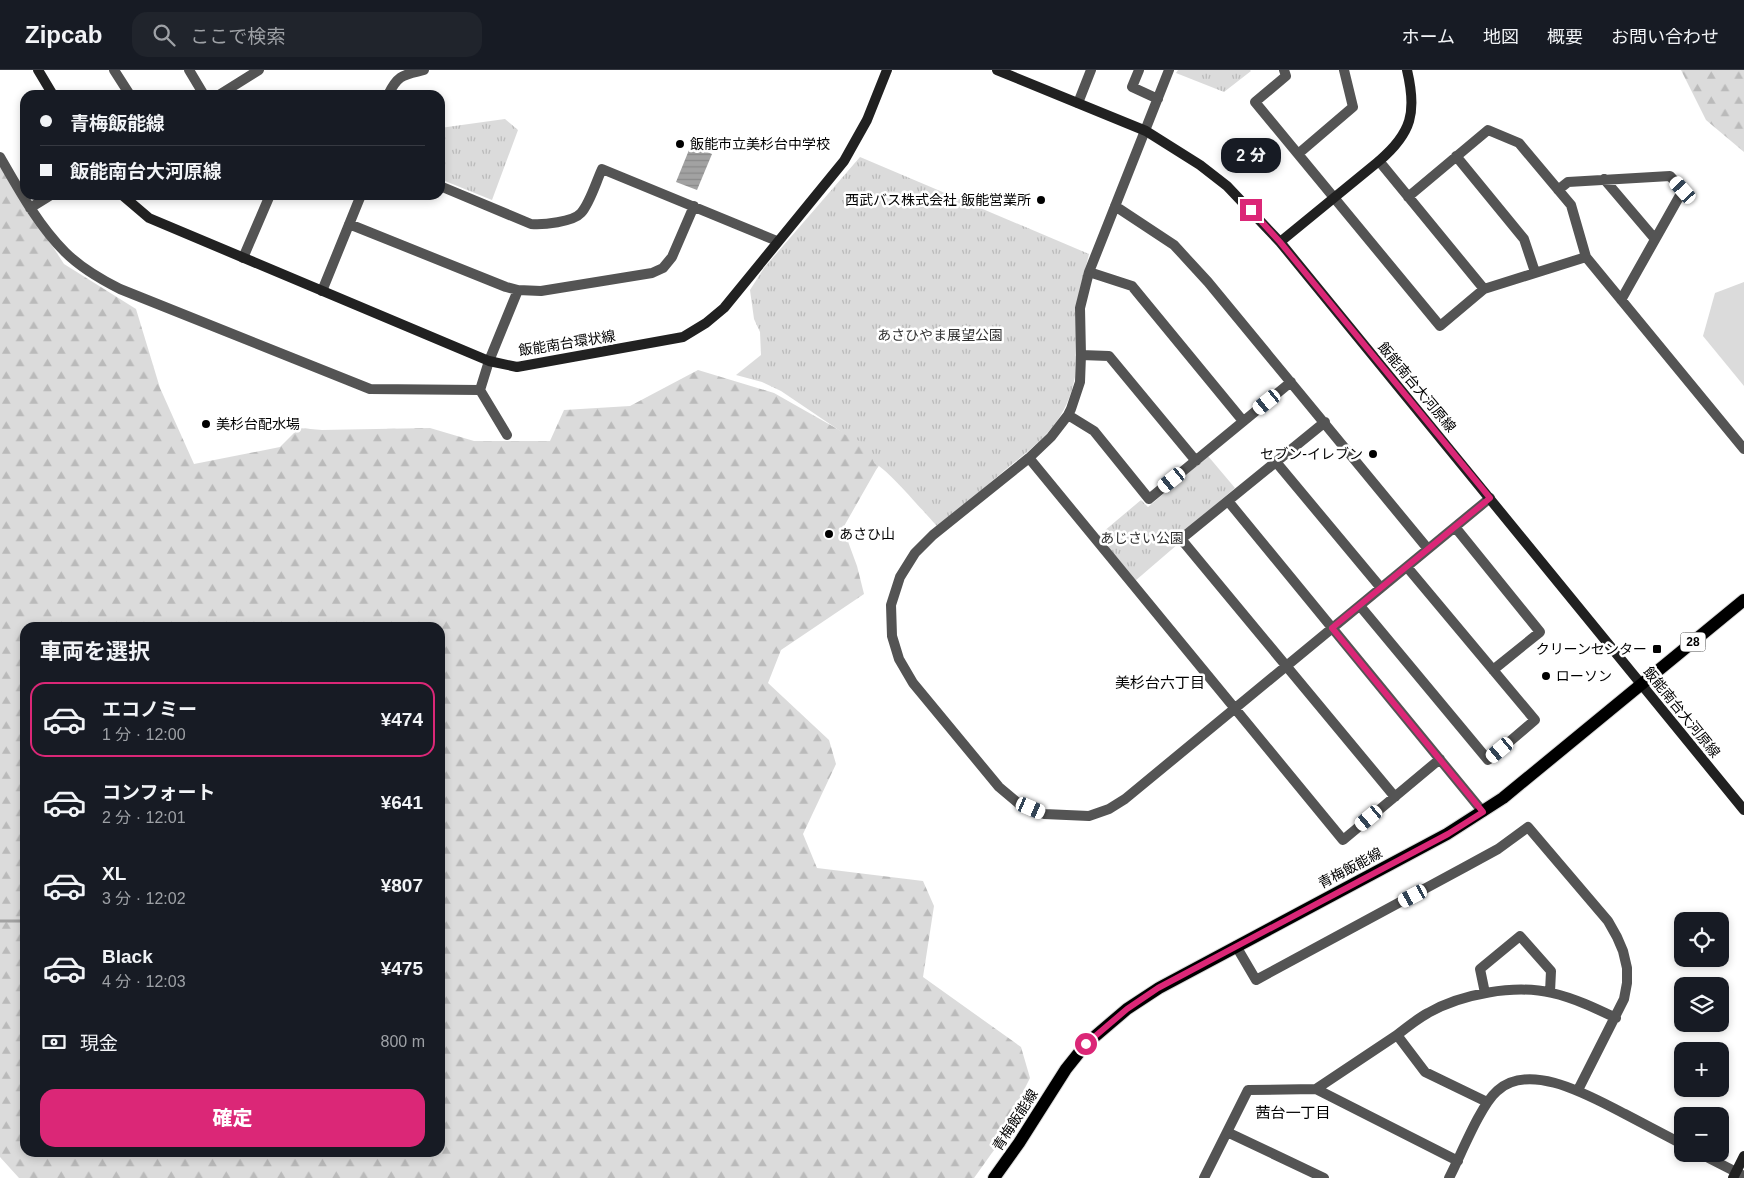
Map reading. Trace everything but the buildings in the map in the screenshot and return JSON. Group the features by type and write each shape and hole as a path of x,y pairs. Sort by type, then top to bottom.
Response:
{"main road":[{"name":"青梅飯能線","path":"994,1178 1019,1143 1066,1069 1086,1044 1127,1009 1158,988 1448,834 1483,812 1503,798 1744,600"}],"street":[{"path":"38,70 50,90"},
{"path":"114,70 127,90"},
{"path":"189,70 201,90"},
{"path":"226,90 259,70"},
{"path":"390,90 399,78 424,70"},
{"name":"飯能南台環状線","path":"128,200 150,218 322,292 489,361 518,366 683,337 706,323 724,308 844,160 867,120 887,70"},
{"name":"飯能南台大河原線","path":"997,70 1146,131 1200,165 1227,186 1280,242 1744,810"},
{"path":"1078,103 1091,70"},
{"path":"1139,70 1132,87 1158,99"},
{"path":"1170,70 1089,272 1080,308 1080,382 1068,415 1051,437 1029,458 933,535 915,552 900,577 891,605 892,636 899,659 913,684 999,787 1018,803 1044,814 1089,816 1109,809 1125,799 1490,498"},
{"path":"1284,70 1286,76 1255,102 1440,326 1484,289 1586,257"},
{"path":"1298,154 1354,107 1344,70"},
{"path":"1280,242 1379,161 1402,138 1409,123 1412,105 1412,88 1407,70"},
{"path":"1408,197 1488,130 1519,142 1570,205 1586,257 1744,449"},
{"path":"1456,156 1524,240 1535,272"},
{"path":"0,157 20,191"},
{"path":"1379,161 1484,289"},
{"path":"445,188 531,224 574,218 581,213 602,170 777,241"},
{"path":"1558,190 1568,182 1604,178 1670,176 1683,190 1621,300"},
{"path":"1604,178 1655,239"},
{"path":"25,200 65,252 88,271 120,289 370,389 480,390"},
{"path":"30,208 43,200"},
{"path":"243,258 268,200"},
{"path":"322,292 359,200"},
{"path":"349,224 518,290 540,291 652,273 663,268 672,257 694,206"},
{"path":"1115,206 1174,245 1208,282 1428,549"},
{"path":"1089,272 1132,286 1243,421"},
{"path":"507,435 480,390 489,361 518,290"},
{"path":"1081,355 1109,356 1196,460"},
{"path":"1068,415 1094,431 1149,499 1291,382"},
{"path":"1325,422 1181,538 1395,797"},
{"path":"1029,458 1234,710 1343,840 1440,760"},
{"path":"1276,462 1381,588"},
{"path":"1228,501 1483,812"},
{"path":"1455,527 1540,632 1493,670"},
{"path":"1360,606 1488,760 1535,720 1407,566"},
{"path":"1236,946 1256,980 1498,849 1528,826 1608,921 1617,936 1627,968 1624,999 1578,1090"},
{"path":"1484,993 1480,969 1520,936 1550,971 1550,992"},
{"path":"1316,1089 1429,1013 1456,1000 1484,993 1516,990 1550,992 1587,1004 1616,1018"},
{"path":"1397,1035 1425,1072 1487,1102"},
{"path":"1450,1178 1487,1102 1498,1090 1513,1081 1530,1079 1578,1090 1674,1140"},
{"path":"1204,1178 1248,1090 1316,1089 1458,1161"},
{"path":"1227,1132 1324,1178"},
{"path":"1715,1162 1738,1175 1744,1156"}],"green space":[{"path":"1178,70 1251,71 1224,92 1176,73"},
{"path":"1681,70 1744,70 1744,152 1706,120"},
{"path":"505,119 518,130 492,200 445,181 445,127"},
{"name":"あさひやま展望公園","path":"860,157 1089,254 1079,294 1075,377 1065,407 1050,430 1040,440 938,527 888,473 875,464 864,444 852,439 781,391 762,382 736,375 761,355 760,332 754,319 750,290 764,268"},
{"path":"0,165 20,196 20,200 23,200 64,264 136,309 160,388 194,464 280,447 299,428 322,430 430,428 474,441 550,441 564,410 630,406 698,370 774,393 841,431 891,448 876,470 843,528 857,566 864,594 781,650 768,683 829,740 836,764 803,834 817,868 923,881 934,906 923,977 1021,1047 1030,1078 994,1150 974,1178 19,1178 0,1157"},
{"path":"1744,282 1744,386 1703,336 1715,293"},
{"name":"あじさい公園","path":"1208,456 1235,488 1175,539 1178,544 1135,581 1097,537 1141,500 1148,507"}],"shaded area":[{"path":"691,145 712,154 697,190 676,182"}],"waterway":[{"path":"0,921 20,921"}],"place":[{"name":"飯能市立美杉台中学校","path":"680,144"},
{"name":"西武バス株式会社 飯能営業所","path":"1041,200"},
{"name":"美杉台配水場","path":"206,424"},
{"name":"セブン-イレブン","path":"1373,454"},
{"name":"あさひ山","path":"829,534"},
{"name":"クリーンセンター","path":"1657,649"},
{"name":"ローソン","path":"1546,676"}],"district":[{"name":"美杉台六丁目","path":"1160,683"},
{"name":"茜台一丁目","path":"1293,1113"}],"route":[{"path":"1086,1044 1106,1025 1158,988 1448,834 1483,812 1332,628 1490,498 1280,242 1251,210"}]}
